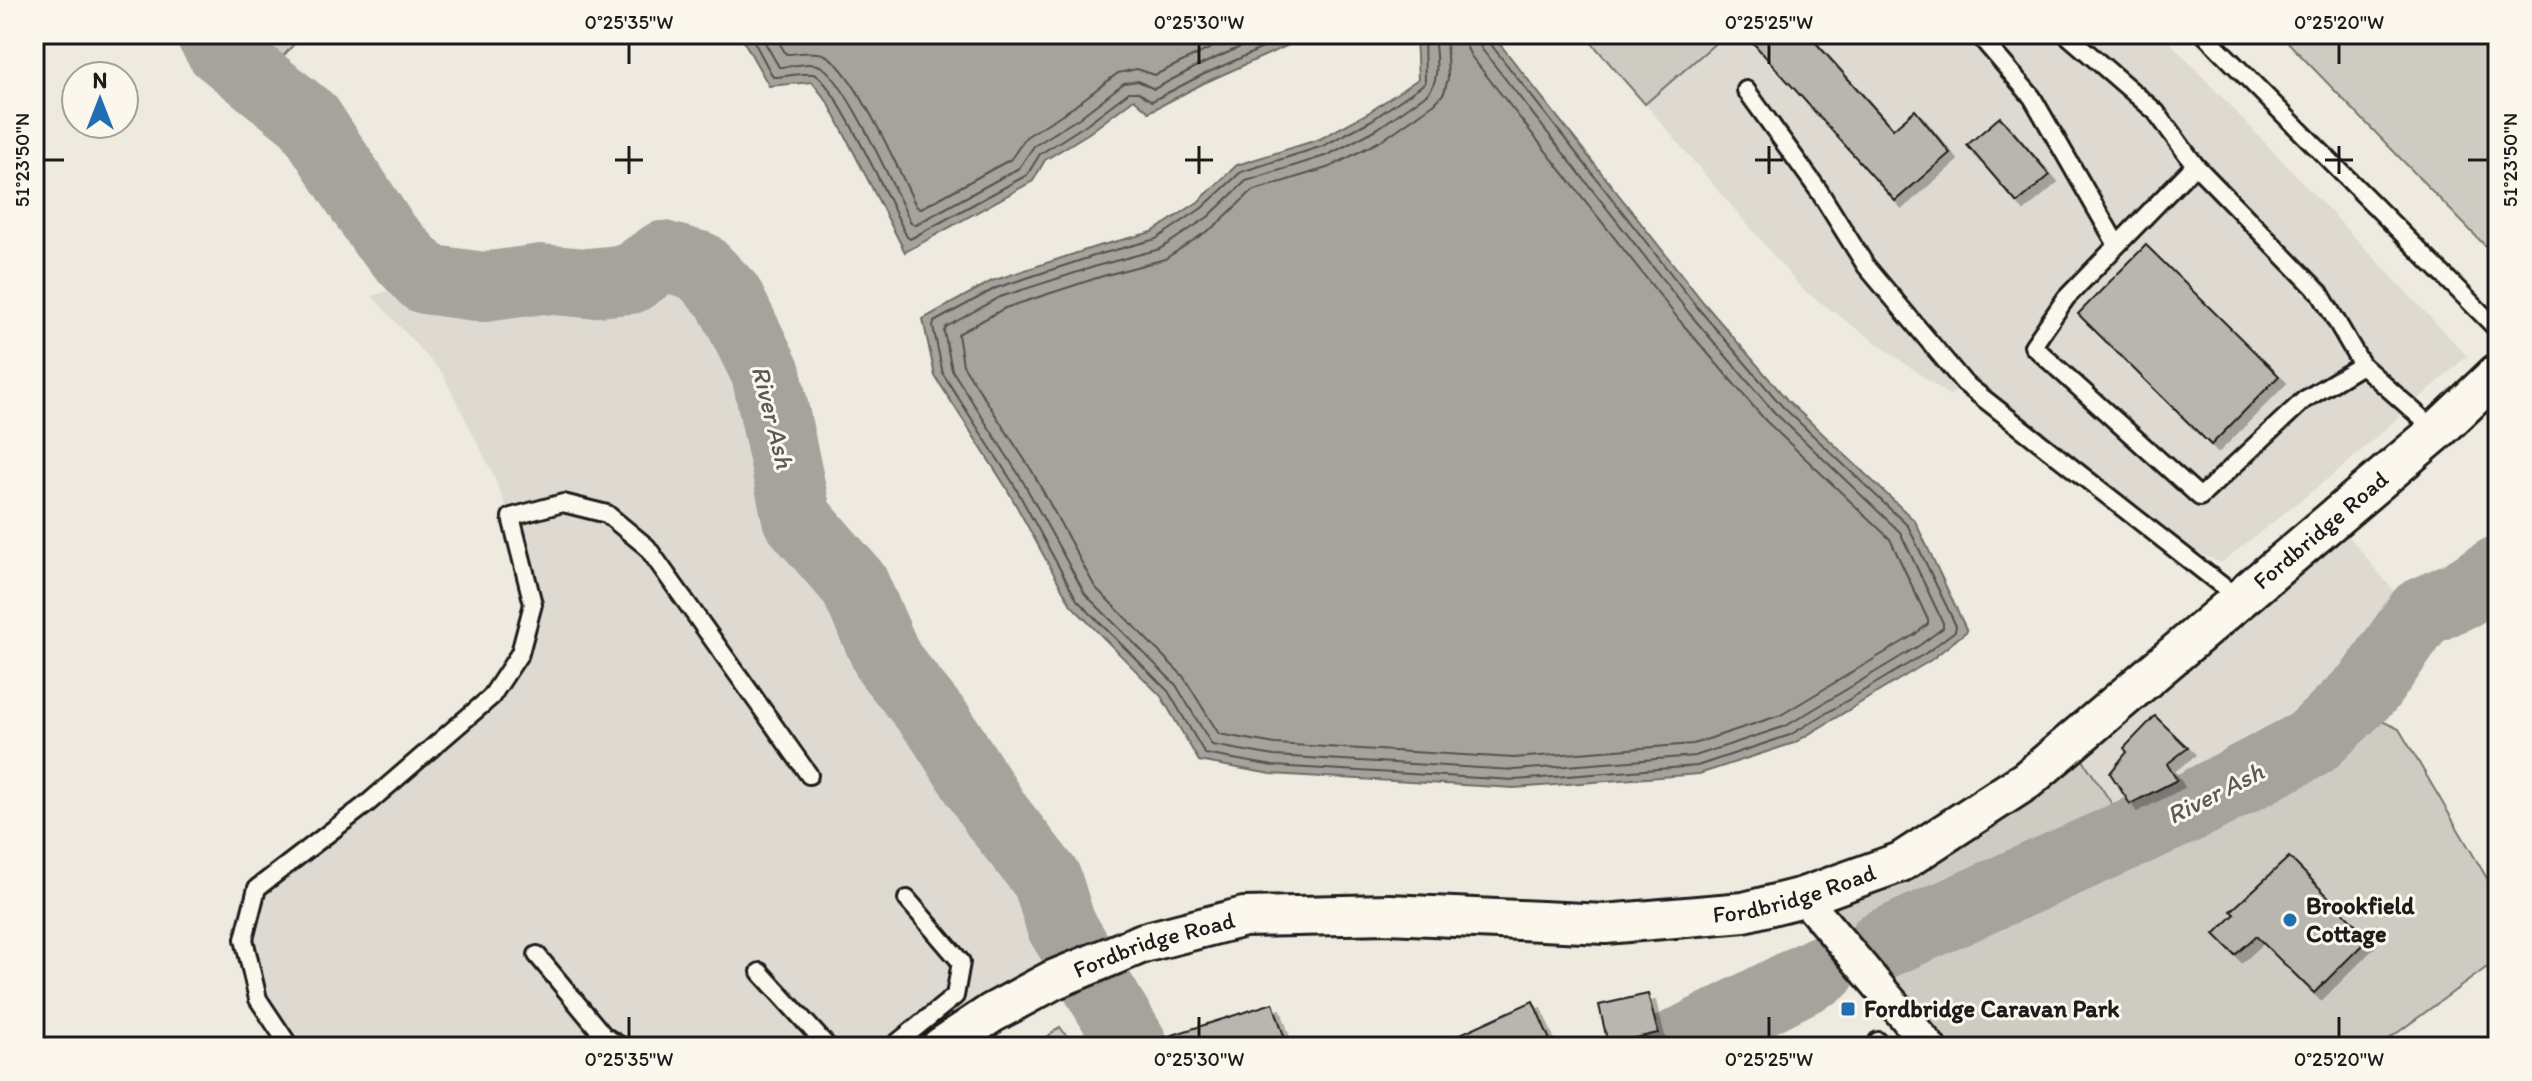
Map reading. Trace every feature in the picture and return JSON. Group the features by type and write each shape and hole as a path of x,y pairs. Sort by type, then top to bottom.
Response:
{"street":[{"name":"Fordbridge Road","path":"941,1047 992,1013 1053,980 1143,943 1244,917 1389,914 1605,924 1744,912 1803,897 1901,862 2027,780 2436,432 2498,373"},
{"path":"1803,897 1930,1047"}],"lane":[{"path":"1978,34 2032,97 2117,245"},
{"path":"2066,34 2156,112 2195,165 2320,293 2362,365 2436,432"},
{"path":"2204,34 2498,330"},
{"path":"1746,90 1819,191 1866,266 1964,383 2241,600"},
{"path":"2195,165 2066,298 2033,346 2200,497 2304,400 2362,365"},
{"path":"290,1047 258,999 244,939 257,888 368,803 491,697 520,653 533,604 511,517 563,503 607,514 647,547 809,775"},
{"path":"892,1047 955,996 961,962 907,899"},
{"path":"537,955 604,1036 622,1047"},
{"path":"760,972 828,1047"}],"shaded area":[{"path":"211,34 287,34 295,43 261,81 220,49"},
{"path":"1584,34 1726,34 1645,104"},
{"path":"1726,34 2162,34 2467,356 2344,466 2221,563 2156,533 1964,383 1950,396 1802,289 1645,104"},
{"path":"2280,34 2481,34 2498,52 2498,259"},
{"path":"663,256 699,266 728,296 766,373 797,518 854,584 889,663 940,726 997,816 1047,880 1061,925 1086,966 926,1047 918,1040 910,1047 290,1047 258,999 244,939 257,888 491,697 520,653 533,604 511,517 442,373 372,296 425,279 484,287 542,279 587,283 630,279"},
{"path":"2342,528 2401,600 2293,733 2120,816 2079,754"},
{"path":"2325,694 2399,729 2498,897 2498,959 2378,1047 1927,1047 1819,917 1936,855 2079,754 2120,816 2293,733"},
{"path":"1060,1027 1075,1047 1034,1047"}],"water":[{"path":"744,34 1313,34 1204,83 1149,112 1134,99 1089,133 1045,160 1033,181 905,252 829,104 812,82 769,86 742,38"},
{"path":"1411,34 1492,34 1703,302 1788,401 1915,521 1967,631 1931,660 1794,743 1699,774 1514,788 1271,774 1199,761 1161,696 1071,605 1006,487 935,376 923,319 992,281 1152,232 1198,202 1237,165 1320,139 1368,113 1418,79 1416,37"}],"building":[{"path":"1745,34 1808,34 1893,129 1915,110 1950,153 1895,201"},
{"path":"2000,117 2050,175 2017,203 1967,145"},
{"path":"2146,245 2279,376 2211,445 2078,314"},
{"path":"2155,716 2188,748 2167,764 2177,780 2130,804 2110,773 2127,752 2124,748"},
{"name":"Brookfield Cottage","path":"2289,857 2369,938 2314,993 2256,936 2235,955 2214,934 2235,914 2231,911"},
{"path":"1648,994 1658,1033 1608,1044 1599,1005"},
{"path":"1533,1001 1553,1047 1432,1047"},
{"path":"1273,1003 1285,1039 1258,1047 1158,1047 1157,1040"}],"waterway":[{"name":"River Ash","path":"211,34 220,49 309,120 384,235 425,279 484,287 542,279 587,283 630,279 663,256 699,266 728,296 766,373 797,518 854,584 889,663 940,726 997,816 1047,880 1061,925 1134,1047"},
{"name":"River Ash","path":"1881,945 2192,806 2311,743 2369,687 2421,613 2462,594 2498,571"},
{"name":"River Ash","path":"1672,1047 1822,970"}],"place":[{"name":"Brookfield Cottage","path":"2290,920"},
{"name":"Fordbridge Caravan Park","path":"1848,1009"}]}
